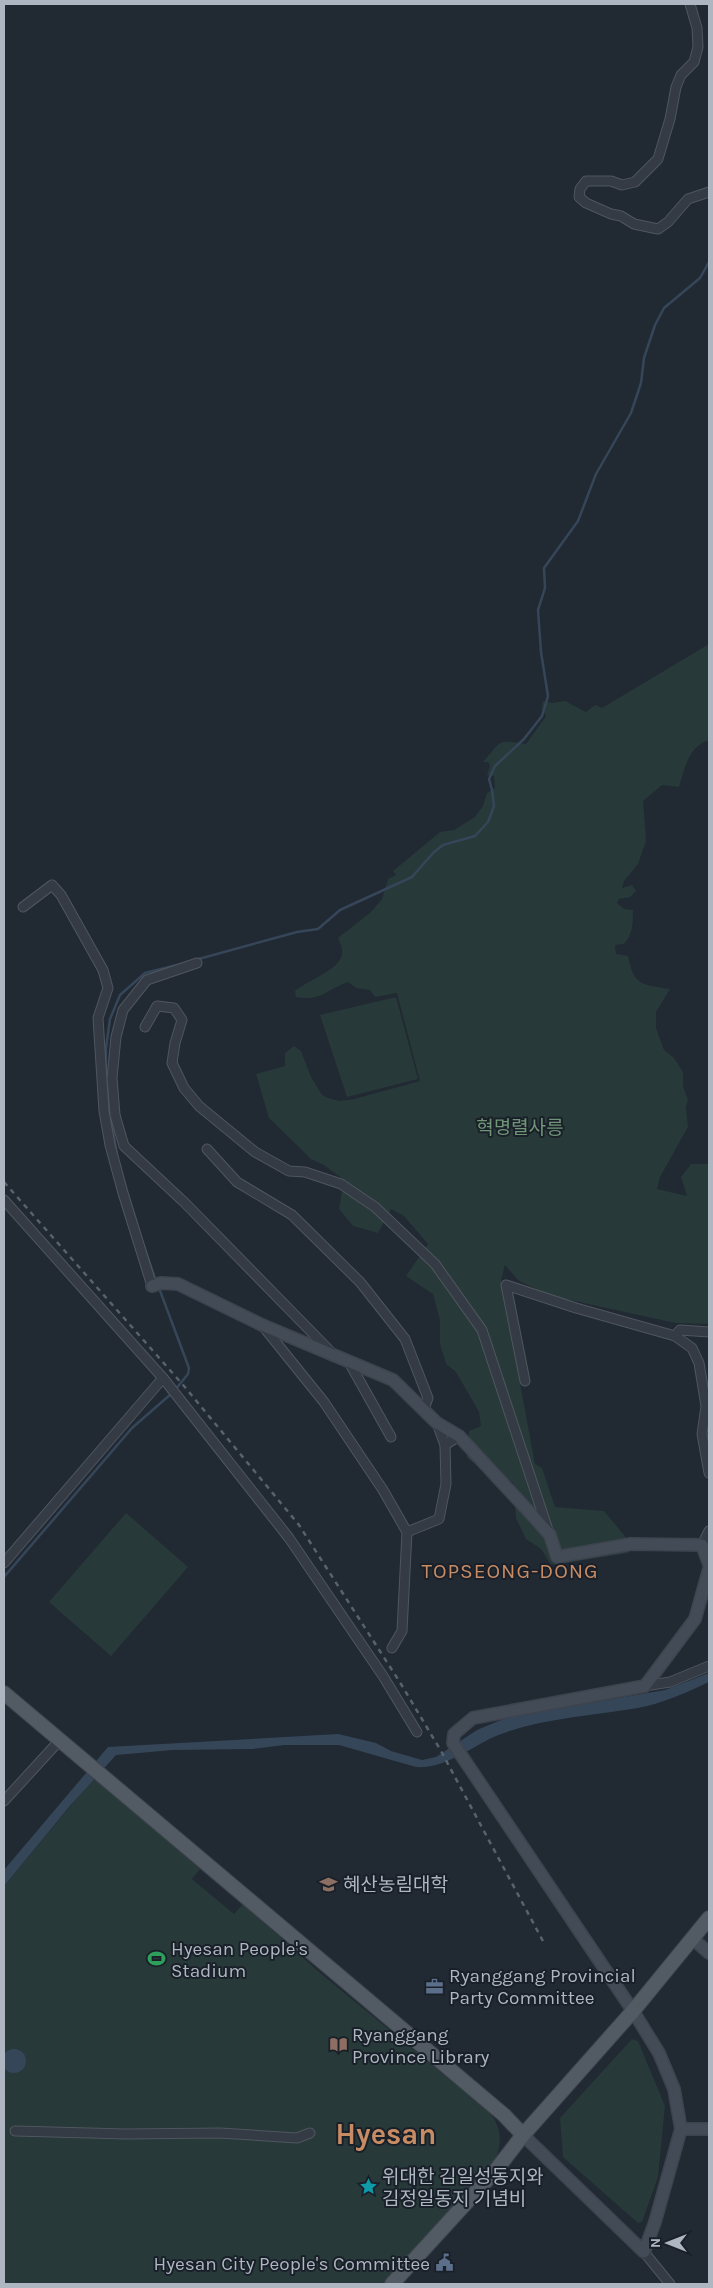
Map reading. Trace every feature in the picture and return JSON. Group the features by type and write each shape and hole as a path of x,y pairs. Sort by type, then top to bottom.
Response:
{"main road":[{"path":"4,1693 504,2115 523,2135"},
{"path":"392,2284 496,2170 523,2135 633,2011 709,1918"}],"street":[{"path":"690,4 697,28 698,46 694,62 678,81 658,159 635,182 622,185 611,181 586,181 580,190 579,196 586,203 611,214 621,216 634,224 658,228 668,222 688,199 709,192"},
{"path":"23,907 52,885 61,895 103,970 108,988 98,1018 104,1111 110,1145 123,1193 157,1285 178,1284 262,1325 393,1380 438,1423 459,1436 550,1535"},
{"path":"197,964 147,980 123,1010 116,1037 112,1078 115,1115 124,1146 185,1203 335,1356"},
{"path":"145,1027 157,1006 174,1008 182,1020 174,1043 172,1063 184,1088 199,1106 255,1152 289,1170 305,1172 341,1184 375,1207 435,1264 482,1330 556,1557 631,1544 702,1545"},
{"path":"207,1149 237,1182 292,1215 360,1282 405,1339 428,1398 424,1409"},
{"path":"4,1200 174,1391 289,1538 383,1676 417,1732"},
{"path":"525,1381 506,1285 576,1308 675,1336 692,1348 699,1363 706,1406 702,1434 709,1473"},
{"path":"262,1325 324,1402 383,1490 407,1532 402,1631 392,1648"},
{"path":"675,1336 680,1330 709,1332"},
{"path":"349,1362 391,1437"},
{"path":"4,1563 163,1378"},
{"path":"407,1532 439,1519 446,1484 445,1445 438,1423"},
{"path":"445,1445 459,1436"},
{"path":"709,1531 702,1545 709,1564"},
{"path":"645,1686 695,1619 709,1569"},
{"path":"644,2252 655,2222 681,2128 674,2088 659,2053 633,2011 453,1743 454,1734 473,1718 670,1682 709,1666"},
{"path":"4,1801 59,1741"},
{"path":"692,1938 709,1953"},
{"path":"681,2128 709,2128"},
{"path":"15,2131 126,2134 220,2133 297,2138 310,2133"},
{"path":"523,2135 644,2252 670,2284"}],"green space":[{"name":"혁명렬사릉","path":"709,644 709,740 696,748 688,759 679,787 662,785 643,801 646,841 638,864 624,881 622,888 632,885 636,891 630,897 619,899 617,903 624,909 633,910 632,928 624,944 615,945 616,954 628,956 633,973 640,982 670,989 656,1012 656,1028 664,1050 674,1058 683,1072 683,1086 688,1100 686,1107 688,1127 660,1177 657,1189 687,1196 681,1177 691,1164 709,1164 709,1324 675,1323 552,1296 519,1281 505,1265 501,1281 535,1464 542,1468 555,1507 604,1511 625,1536 629,1553 551,1565 541,1549 526,1539 516,1518 513,1483 479,1467 467,1458 469,1431 481,1426 479,1412 456,1372 446,1364 440,1344 440,1320 433,1294 406,1276 428,1244 404,1216 391,1209 378,1233 353,1226 339,1209 344,1180 324,1165 311,1159 269,1118 256,1074 285,1066 285,1053 294,1046 301,1051 311,1077 322,1095 331,1099 340,1101 354,1099 420,1081 397,993 375,997 370,990 356,988 348,982 317,997 296,997 295,991 329,970 340,960 342,950 338,938 371,912 382,899 388,879 396,875 393,871 440,832 454,830 475,817 483,806 487,793 495,788 494,776 487,775 490,766 488,762 483,762 500,743 526,744 546,716 542,708 543,701 552,703 565,701 586,712 595,705 602,708"},
{"path":"396,997 418,1079 347,1097 320,1015"},
{"path":"126,1513 188,1567 111,1656 49,1602"},
{"path":"94,1778 200,1869 192,1879 234,1914 243,1904 319,1972 493,2117 500,2135 499,2149 494,2162 384,2284 4,2284 4,1886"},
{"path":"632,2039 638,2041 665,2106 658,2177 642,2222 638,2223 563,2157 560,2118"}],"water":[{"path":"709,1673 709,1682 683,1694 647,1706 531,1725 496,1736 447,1761 427,1767 416,1767 339,1745 285,1745 252,1749 173,1750 116,1755 70,1806 4,1886 4,1870 108,1747 338,1734 376,1743 391,1751 422,1760 436,1757 477,1730 508,1717 665,1690"},
{"path":"14,2049 22,2053 26,2061 22,2069 14,2073 6,2069 2,2061 6,2053"}],"waterway":[{"path":"195,960 297,932 318,929 340,910 412,877 434,852 443,845 475,836 488,822 494,806 489,779 495,766 524,739 542,716 548,696 541,652 538,610 545,588 544,568 578,521 596,474 631,413 641,383 644,358 655,325 664,308 700,278 709,262"},
{"path":"106,1075 106,1048 110,1019 120,995 145,973 185,963"},
{"path":"108,1103 117,1154"},
{"path":"143,1244 156,1281"},
{"path":"159,1288 189,1368 188,1374 175,1390"},
{"path":"4,1577 132,1428 171,1394"}],"railway":[{"path":"4,1182 184,1386 299,1525 401,1684 441,1751 544,1943"}],"place":[{"name":"혜산농림대학","path":"329,1884"},
{"name":"Hyesan People's Stadium","path":"157,1959"},
{"name":"Ryanggang Provincial Party Committee","path":"435,1986"},
{"name":"Ryanggang Province Library","path":"338,2045"},
{"name":"위대한 김일성동지와 김정일동지 기념비","path":"368,2187"},
{"name":"Hyesan City People's Committee","path":"444,2263"}],"district":[{"name":"TOPSEONG-DONG","path":"510,1571"},
{"name":"Hyesan","path":"386,2134"}]}
